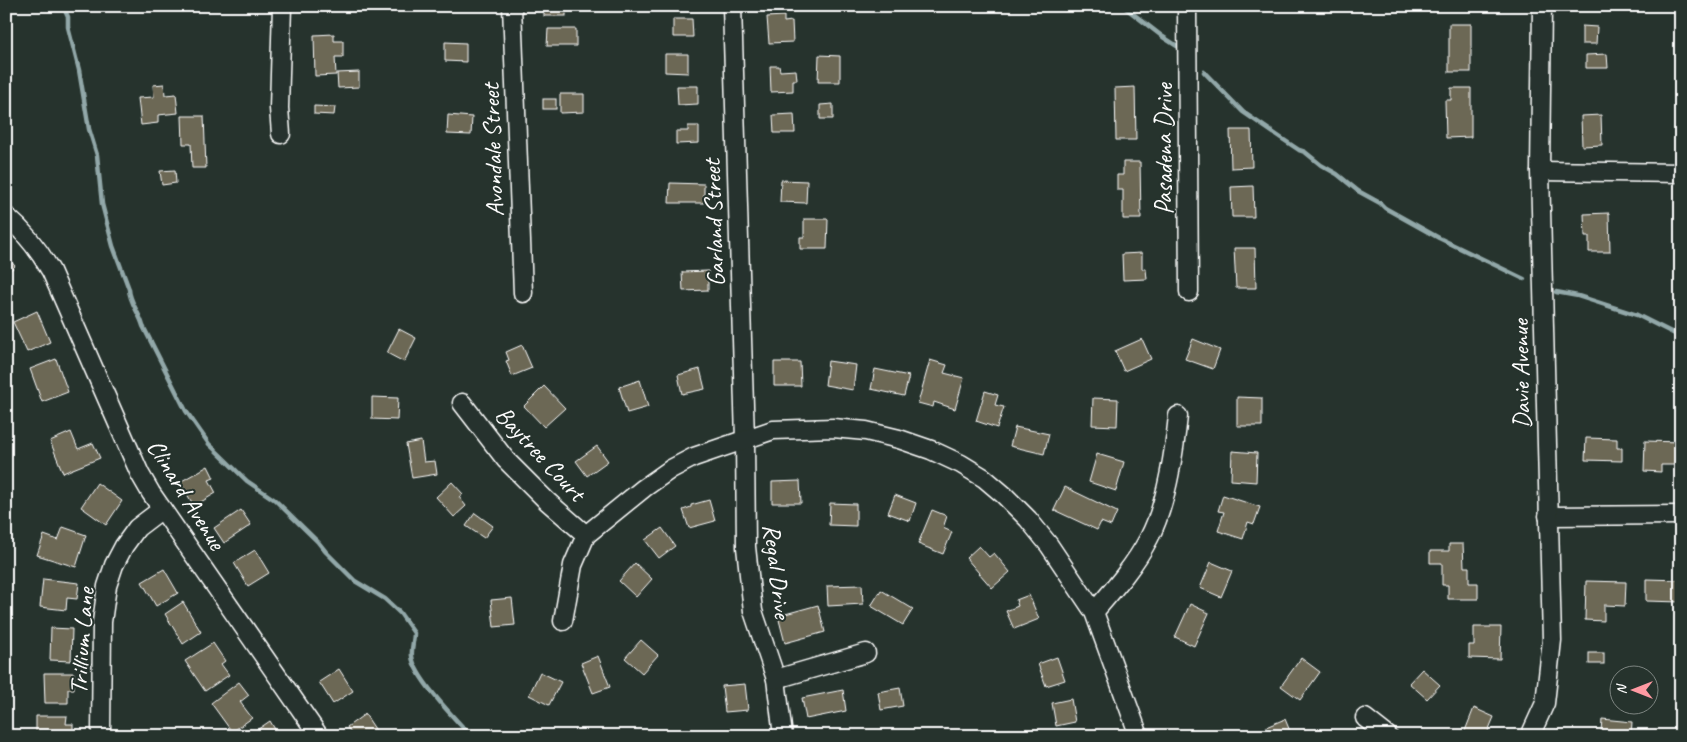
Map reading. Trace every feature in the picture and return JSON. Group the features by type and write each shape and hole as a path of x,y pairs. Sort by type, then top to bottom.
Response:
{"street":[{"path":"281,134 279,108 282,6"},
{"name":"Avondale Street","path":"512,6 522,293"},
{"name":"Garland Street","path":"732,6 745,439"},
{"name":"Pasadena Drive","path":"1187,6 1189,292"},
{"name":"Davie Avenue","path":"1530,736 1545,703 1552,640 1540,172 1542,6"},
{"path":"1540,172 1681,173"},
{"name":"Clinard Avenue","path":"6,216 22,230 38,249 51,271 140,474 162,509 319,736"},
{"name":"Baytree Court","path":"462,403 506,460 547,501 586,535"},
{"path":"1094,612 1121,580 1140,554 1150,536 1170,473 1178,416"},
{"path":"563,621 573,565 586,535 644,488 671,469 694,457 772,430 833,428 866,431 907,441 961,464 984,478 1028,519 1050,544 1094,612 1139,736"},
{"name":"Regal Drive","path":"745,439 746,547 753,611 776,679 783,736"},
{"name":"Trillium Lane","path":"101,736 102,622 107,586 114,565 124,546 137,528 162,509"},
{"path":"1548,516 1681,515"},
{"path":"776,679 866,653"},
{"path":"1365,718 1388,736"}],"building":[{"path":"544,6 566,6 566,16 544,16"},
{"path":"784,16 784,22 792,21 793,42 769,43 767,17"},
{"path":"673,19 692,19 693,37 673,37"},
{"path":"1449,24 1471,24 1471,72 1449,72"},
{"path":"1582,26 1597,27 1596,44 1582,44"},
{"path":"548,29 576,29 576,46 547,46"},
{"path":"334,34 334,41 343,41 343,57 335,57 336,75 315,76 314,35"},
{"path":"445,42 466,43 466,62 445,61"},
{"path":"665,54 688,54 688,73 665,72"},
{"path":"1607,54 1608,68 1586,68 1586,55"},
{"path":"819,55 840,56 840,82 818,82"},
{"path":"770,66 779,66 780,71 796,70 797,80 793,80 793,91 771,92"},
{"path":"359,72 359,87 338,88 337,73"},
{"path":"164,84 165,95 176,94 178,113 158,115 158,123 141,125 138,98 154,97 153,85"},
{"path":"677,86 698,86 698,104 678,105"},
{"path":"1135,87 1136,140 1116,140 1115,88"},
{"path":"1451,88 1471,88 1471,137 1446,138 1445,100 1451,100"},
{"path":"560,94 584,94 584,112 560,113"},
{"path":"543,99 556,99 556,109 543,109"},
{"path":"833,104 833,119 820,119 820,105"},
{"path":"314,106 335,107 334,115 314,114"},
{"path":"794,114 795,133 774,133 773,115"},
{"path":"448,115 472,117 471,135 447,134"},
{"path":"1601,115 1602,145 1582,146 1581,116"},
{"path":"182,116 204,116 206,168 192,168 191,144 183,144"},
{"path":"688,126 699,126 699,143 676,144 676,131 688,131"},
{"path":"1230,130 1251,130 1252,167 1231,168"},
{"path":"1123,162 1140,162 1141,219 1123,219 1123,190 1117,190 1117,175 1123,175"},
{"path":"175,170 176,183 162,185 160,171"},
{"path":"781,180 807,181 806,203 780,202"},
{"path":"670,183 704,184 704,203 669,203"},
{"path":"1253,186 1254,217 1232,217 1231,187"},
{"path":"1609,213 1610,252 1589,252 1589,236 1585,236 1584,214"},
{"path":"804,219 828,219 827,249 800,249 800,237 804,237"},
{"path":"1234,248 1255,248 1256,288 1236,288"},
{"path":"1142,253 1142,269 1146,269 1147,279 1123,280 1122,254"},
{"path":"6,256 15,266 6,275"},
{"path":"708,271 708,290 683,291 682,272"},
{"path":"37,311 50,342 27,352 13,322"},
{"path":"399,329 416,338 404,362 387,353"},
{"path":"1142,339 1151,359 1124,371 1115,351"},
{"path":"1193,339 1220,350 1213,369 1185,359"},
{"path":"522,345 532,368 512,376 506,361 509,360 506,352"},
{"path":"56,359 68,392 42,402 30,369"},
{"path":"930,360 947,365 944,373 964,378 955,409 934,402 933,407 918,403"},
{"path":"828,361 856,365 853,390 825,385"},
{"path":"774,362 800,362 801,386 774,386"},
{"path":"700,369 705,389 682,394 678,375"},
{"path":"875,369 909,376 904,396 871,389"},
{"path":"640,380 648,407 627,413 619,387"},
{"path":"544,386 565,408 544,427 524,406"},
{"path":"985,391 998,395 995,405 1004,407 997,428 976,421"},
{"path":"372,397 398,398 397,420 372,419"},
{"path":"1237,397 1262,398 1262,426 1237,426"},
{"path":"1093,398 1118,399 1117,426 1092,425"},
{"path":"1015,427 1049,434 1044,454 1010,446"},
{"path":"71,432 78,449 93,443 100,458 63,473 50,441"},
{"path":"1586,438 1617,439 1617,448 1622,448 1622,461 1585,460"},
{"path":"421,441 424,462 435,461 437,474 412,478 406,444"},
{"path":"1645,441 1681,442 1681,477 1679,477 1680,465 1661,465 1661,472 1644,471"},
{"path":"597,446 608,461 587,476 576,461"},
{"path":"1232,451 1257,453 1256,482 1231,480"},
{"path":"1097,454 1124,462 1116,491 1089,482"},
{"path":"208,466 214,478 209,480 216,493 194,506 180,482"},
{"path":"800,481 801,503 772,503 772,482"},
{"path":"452,482 463,494 459,497 466,506 454,517 436,497"},
{"path":"97,483 122,501 106,525 81,507"},
{"path":"1065,487 1117,512 1111,526 1101,522 1097,530 1054,510"},
{"path":"895,495 916,503 910,521 888,513"},
{"path":"1223,495 1260,507 1254,524 1248,522 1243,539 1218,531 1224,512 1218,511"},
{"path":"709,500 715,521 689,528 683,510 691,507 691,505"},
{"path":"830,503 856,504 856,526 829,525"},
{"path":"241,510 251,525 224,543 214,528"},
{"path":"932,510 947,516 943,528 952,532 943,554 918,544"},
{"path":"475,513 493,526 484,538 466,526"},
{"path":"63,527 86,535 76,567 37,555 44,535 58,540"},
{"path":"662,528 675,546 659,558 645,540"},
{"path":"1449,544 1463,544 1464,567 1469,567 1469,583 1478,583 1478,599 1448,599 1448,585 1442,585 1442,563 1430,563 1430,551 1449,551"},
{"path":"979,546 989,557 994,553 1010,572 992,588 966,558"},
{"path":"255,550 269,573 248,586 234,563"},
{"path":"1211,562 1232,571 1221,597 1200,588"},
{"path":"635,563 652,579 636,597 619,581"},
{"path":"164,569 178,593 156,606 142,582"},
{"path":"43,579 79,583 77,599 67,598 66,610 40,607"},
{"path":"1646,579 1681,580 1681,602 1646,601"},
{"path":"1586,581 1626,582 1625,606 1604,605 1604,621 1585,620"},
{"path":"862,585 863,604 828,606 827,586"},
{"path":"881,590 913,609 903,625 871,606"},
{"path":"1029,595 1039,619 1014,629 1006,611 1018,606 1016,600"},
{"path":"512,598 515,625 494,627 491,600"},
{"path":"183,602 201,632 183,644 165,614"},
{"path":"1190,604 1209,613 1194,646 1175,637"},
{"path":"818,605 825,632 785,643 778,616"},
{"path":"1474,627 1501,627 1500,659 1469,658 1469,645 1474,645"},
{"path":"51,628 72,629 71,661 50,660"},
{"path":"641,640 658,655 642,673 625,658"},
{"path":"213,643 225,661 221,664 229,675 205,691 185,661"},
{"path":"1589,653 1604,653 1604,664 1589,664"},
{"path":"598,656 610,687 593,693 581,663"},
{"path":"1057,657 1065,680 1046,686 1038,664"},
{"path":"1301,658 1320,672 1300,700 1281,686"},
{"path":"339,669 353,691 333,704 319,682"},
{"path":"1422,669 1440,685 1427,699 1409,683"},
{"path":"540,672 561,682 549,705 529,695"},
{"path":"44,673 74,673 74,689 68,689 68,703 45,703"},
{"path":"239,682 249,695 240,702 252,718 232,732 211,703"},
{"path":"745,684 748,710 725,712 722,686"},
{"path":"900,688 903,706 881,710 878,692"},
{"path":"843,690 846,711 806,719 802,698"},
{"path":"1071,699 1075,722 1056,726 1052,703"},
{"path":"1474,708 1494,717 1486,736 1463,736"},
{"path":"365,714 378,736 353,736 347,727"},
{"path":"36,716 67,716 66,724 73,724 73,736 36,736"},
{"path":"1285,719 1292,736 1270,736 1266,727"},
{"path":"1602,719 1632,722 1631,736 1610,736 1611,733 1601,732"},
{"path":"270,721 279,736 248,736"}],"waterway":[{"path":"63,6 68,17 68,27 79,70 89,129 97,155 102,204 113,246 129,289 129,294 143,326 186,411 209,444 247,481 275,500 355,581 385,599 400,613 414,633 412,650 414,665 437,698 471,736"},
{"path":"1123,6 1177,46"},
{"path":"1204,72 1243,112 1299,150 1305,152 1358,191 1439,238 1524,279"},
{"path":"1556,292 1578,296 1637,315 1681,337"}]}
